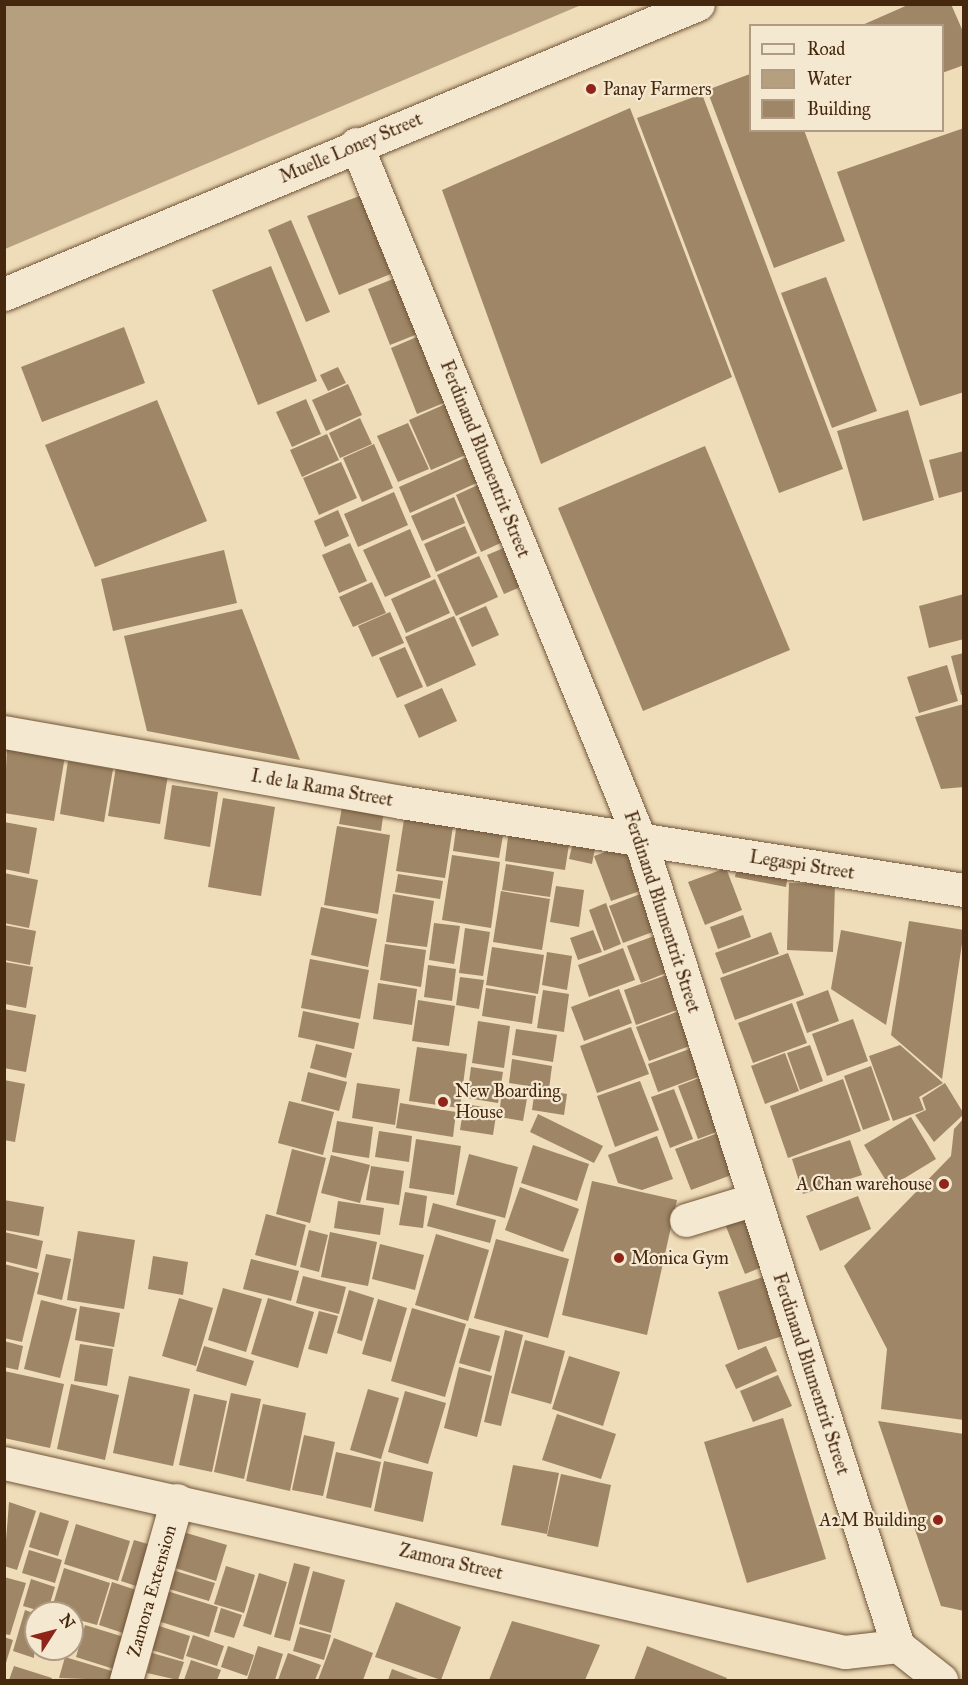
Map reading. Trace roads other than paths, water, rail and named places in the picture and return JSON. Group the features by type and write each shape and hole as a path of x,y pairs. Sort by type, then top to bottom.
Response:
{"street":[{"name":"Muelle Loney Street","path":"4,294 356,144 698,4"},
{"name":"Ferdinand Blumentrit Street","path":"356,144 640,840 898,1646"},
{"name":"I. de la Rama Street","path":"4,732 640,840"},
{"name":"Legaspi Street","path":"640,840 963,890"},
{"path":"686,1220 755,1200"},
{"name":"Zamora Street","path":"4,1463 177,1500 845,1652 898,1646"},
{"name":"Zamora Extension","path":"126,1680 177,1500"},
{"path":"898,1646 941,1680"}],"water":[{"path":"5,4 581,4 581,5 5,249"}],"place":[{"name":"Panay Farmers","path":"591,89"},
{"name":"New Boarding House","path":"443,1102"},
{"name":"A Chan warehouse","path":"944,1184"},
{"name":"Monica Gym","path":"619,1258"},
{"name":"A2M Building","path":"938,1520"}]}
